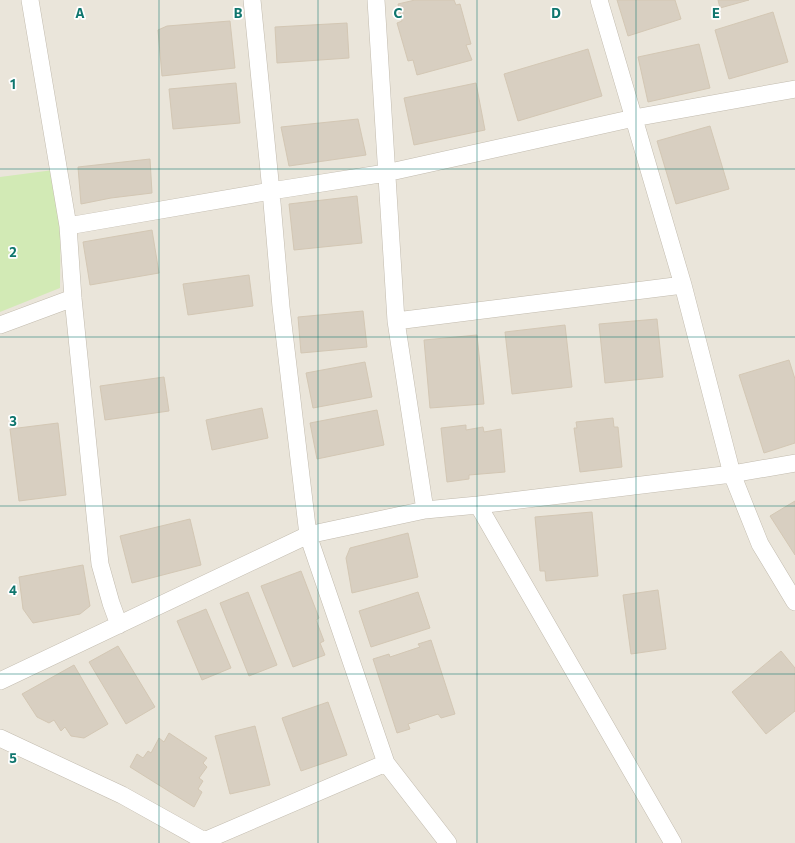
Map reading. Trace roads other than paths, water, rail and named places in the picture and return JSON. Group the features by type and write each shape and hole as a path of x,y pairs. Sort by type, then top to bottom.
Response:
{"street":[{"path":"30,0 68,226 73,298 100,564 119,625"},
{"path":"252,0 281,307 308,535 386,763 448,843"},
{"path":"376,0 396,321 425,510"},
{"path":"599,0 683,285 732,474 760,544 795,602"},
{"path":"68,226 386,173 634,118 795,89"},
{"path":"396,321 683,285"},
{"path":"0,324 73,298"},
{"path":"0,681 308,535 425,510 478,505 732,474 795,463"},
{"path":"478,505 673,843"},
{"path":"0,738 122,795 206,842 386,763"}]}
